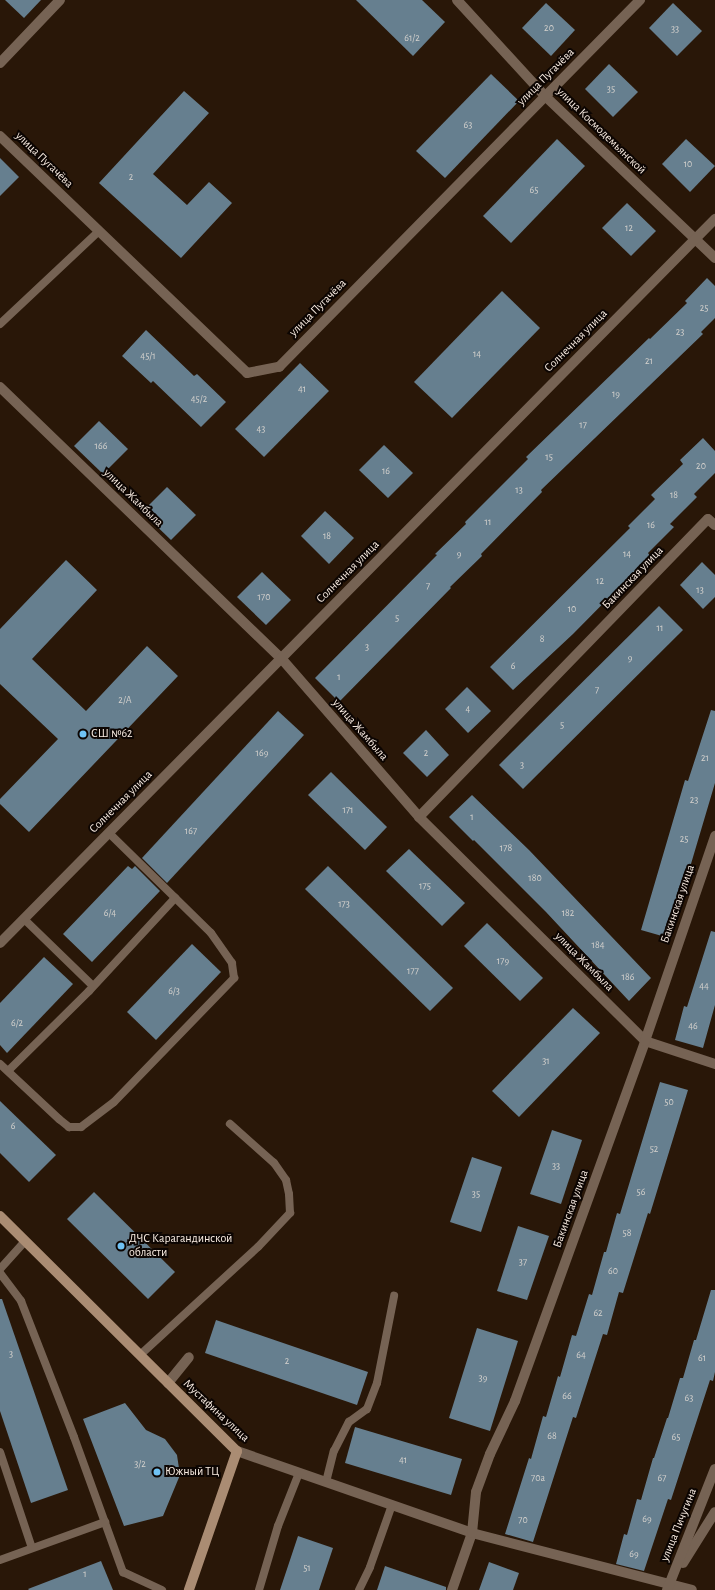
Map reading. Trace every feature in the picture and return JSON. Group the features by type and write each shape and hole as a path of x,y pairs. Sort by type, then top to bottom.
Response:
{"main road":[{"name":"Мустафина улица","path":"0,1216 237,1451"},
{"path":"189,1590 237,1451"}],"street":[{"path":"0,63 60,0"},
{"name":"улица Космодемьянской","path":"457,0 545,96 715,258"},
{"name":"улица Пугачёва","path":"0,136 246,373 278,367 640,0"},
{"name":"Солнечная улица","path":"0,943 715,219"},
{"name":"улица Жамбыла","path":"0,387 281,658 419,817 645,1041 715,1064"},
{"name":"Бакинская улица","path":"419,817 708,519 715,525"},
{"name":"Бакинская улица","path":"452,1590 472,1533 476,1492 490,1454 515,1401 645,1041 715,836"},
{"path":"168,1383 189,1357"},
{"name":"Мустафина улица","path":"237,1451 472,1533 668,1587 692,1590"},
{"name":"улица Пичугина","path":"668,1587 715,1469"},
{"path":"668,1587 715,1512"}],"lane":[{"path":"0,324 99,231"},
{"path":"0,1064 69,1127 81,1127 114,1102 234,978 232,962 211,933 109,833"},
{"path":"8,1071 93,986 175,898"},
{"path":"24,919 93,986"},
{"path":"140,1355 258,1247 290,1213 289,1194 286,1180 274,1163 230,1124"},
{"path":"0,1269 25,1241"},
{"path":"0,1273 21,1301 74,1437 123,1572 162,1590"},
{"path":"326,1482 334,1451 349,1422 367,1409 377,1383 394,1296"},
{"path":"0,1452 32,1548"},
{"path":"259,1590 278,1526 299,1473"},
{"path":"359,1590 370,1567 392,1505"},
{"path":"0,1560 105,1522"}],"building":[{"path":"5,0 41,0 24,18"},
{"path":"356,0 422,0 445,22 413,56"},
{"path":"546,3 575,30 551,56 522,28"},
{"path":"673,3 702,31 677,56 649,28"},
{"path":"609,64 638,92 613,117 585,89"},
{"path":"491,74 519,101 445,178 416,151"},
{"path":"184,91 209,113 153,174 187,205 209,182 232,203 181,258 99,183"},
{"path":"557,139 585,166 511,243 483,216"},
{"path":"686,139 715,166 690,192 662,164"},
{"path":"0,158 19,177 0,196"},
{"path":"627,203 656,231 631,256 602,228"},
{"path":"707,278 715,286 715,318 701,332 703,334 541,490 542,492 481,554 482,556 339,702 315,678 437,555 435,554 466,524 465,522 528,459 526,457 687,303 685,301"},
{"path":"502,291 540,328 452,418 414,382"},
{"path":"146,330 194,376 197,374 226,402 201,427 153,381 151,383 122,356"},
{"path":"300,363 329,391 264,457 235,429"},
{"path":"99,421 128,449 103,474 74,446"},
{"path":"703,438 715,451 715,473 694,494 697,497 670,524 674,527 648,553 650,556 573,634 513,690 490,667 630,528 628,526 655,499 651,495 683,464 680,460"},
{"path":"384,445 413,473 388,498 359,470"},
{"path":"167,487 196,515 171,540 142,512"},
{"path":"325,511 354,538 329,564 301,536"},
{"path":"66,560 97,590 32,659 86,711 147,646 178,676 29,832 0,804 0,799 58,739 0,684 0,629"},
{"path":"702,562 715,575 715,597 703,609 680,585"},
{"path":"262,572 291,600 266,625 237,597"},
{"path":"659,606 683,630 523,789 499,765"},
{"path":"467,687 491,711 468,733 445,709"},
{"path":"711,710 715,711 715,783 669,938 641,930 685,780 688,781"},
{"path":"278,711 304,735 167,883 142,858"},
{"path":"426,730 449,755 427,777 403,753"},
{"path":"331,772 387,827 365,850 308,795"},
{"path":"472,795 529,850 651,978 629,1001 546,912 449,817"},
{"path":"409,849 465,903 442,926 386,871"},
{"path":"128,866 132,869 135,866 160,891 92,962 63,934"},
{"path":"328,866 453,988 430,1011 305,889"},
{"path":"487,923 543,978 520,1001 464,946"},
{"path":"711,931 715,932 715,1005 703,1048 675,1040 684,1006 687,1007"},
{"path":"192,944 221,972 156,1040 127,1012"},
{"path":"44,957 73,984 7,1053 0,1045 0,1003"},
{"path":"573,1008 600,1033 519,1117 492,1091"},
{"path":"660,1082 688,1090 650,1214 648,1213 623,1293 619,1292 607,1335 603,1334 576,1418 573,1417 533,1542 505,1534 529,1458 531,1459 543,1416 546,1417 558,1376 560,1377 572,1335 576,1336 589,1294 592,1295 617,1213 620,1214"},
{"path":"0,1101 56,1155 29,1182 0,1153"},
{"path":"552,1130 582,1140 561,1204 530,1194"},
{"path":"472,1157 502,1167 481,1232 450,1222"},
{"name":"ДЧС Карагандинской области","path":"94,1192 175,1272 148,1299 67,1219"},
{"path":"518,1226 549,1236 527,1300 497,1291"},
{"path":"711,1290 715,1290 715,1372 713,1381 710,1380 671,1500 668,1499 644,1571 616,1564 624,1534 627,1535 637,1499 641,1500 653,1458 668,1418 680,1378 683,1378"},
{"path":"0,1299 2,1299 68,1490 31,1503 0,1411"},
{"path":"216,1320 368,1372 357,1405 205,1353"},
{"path":"477,1328 518,1341 490,1431 449,1418"},
{"path":"125,1403 146,1430 165,1439 177,1455 180,1475 163,1516 124,1526 83,1419"},
{"path":"355,1427 462,1459 451,1495 345,1463"},
{"path":"298,1536 333,1548 319,1590 280,1590"},
{"path":"101,1561 113,1590 28,1589"},
{"path":"489,1562 519,1573 513,1590 479,1590"},
{"path":"385,1566 446,1587 446,1590 377,1590"}],"place":[{"name":"СШ №62","path":"83,734"},
{"name":"ДЧС Карагандинской области","path":"121,1246"},
{"name":"Южный ТЦ","path":"157,1472"}]}
